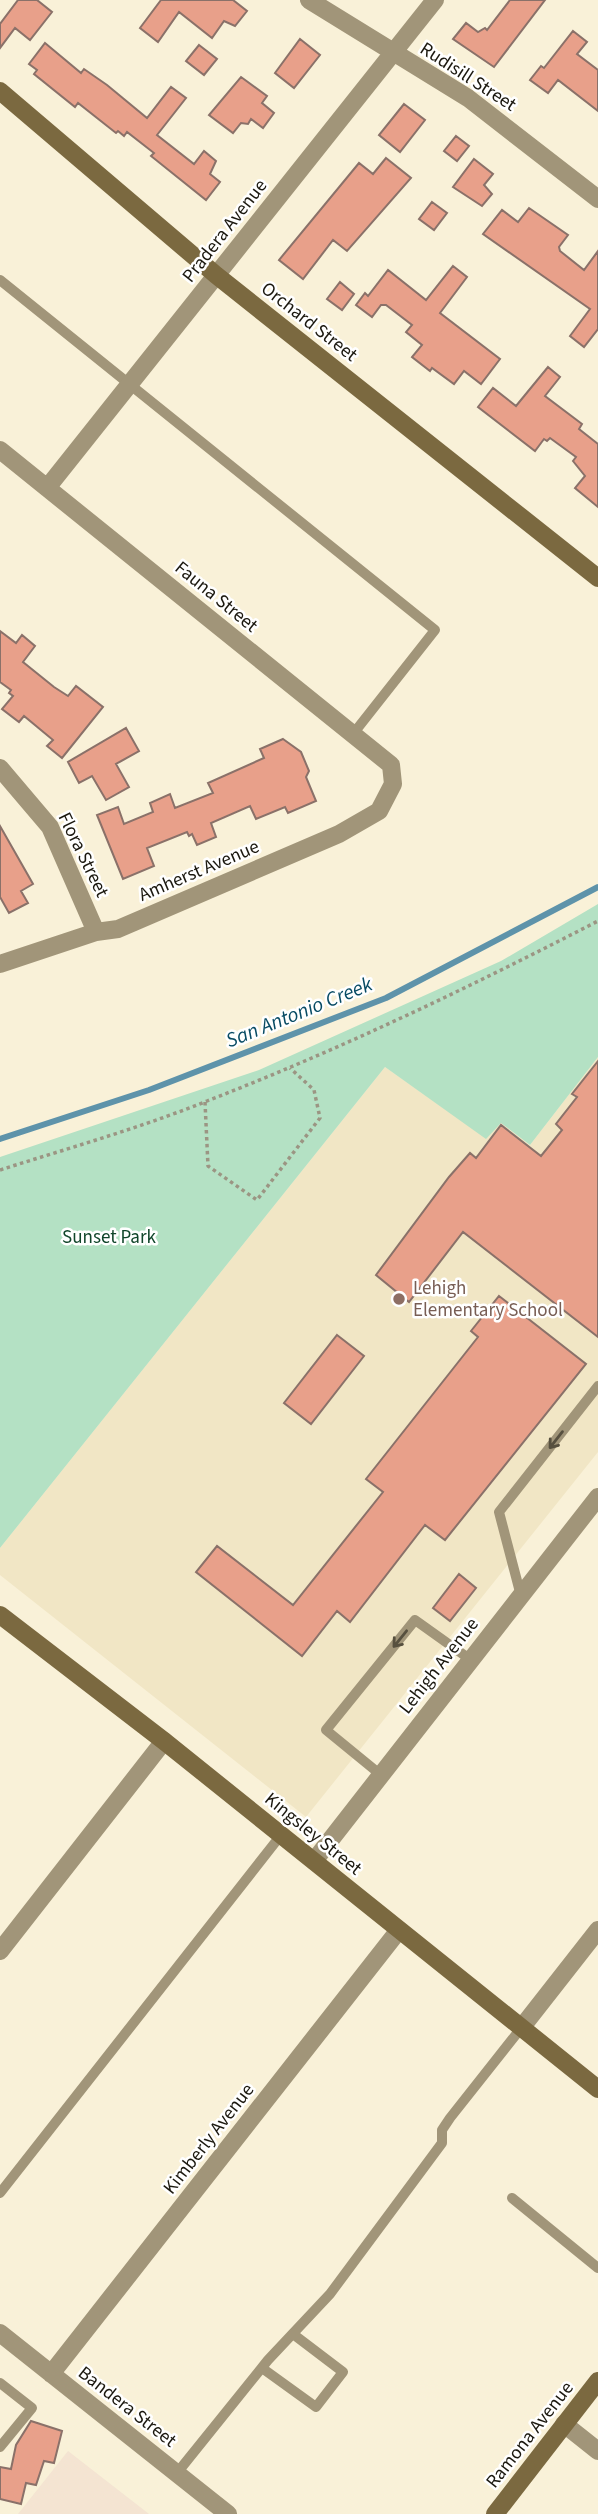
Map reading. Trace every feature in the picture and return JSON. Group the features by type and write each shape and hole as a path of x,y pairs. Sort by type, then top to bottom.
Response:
{"street":[{"name":"Rudisill Street","path":"309,0 468,98 598,199"},
{"name":"Pradera Avenue","path":"47,488 435,0"},
{"name":"Orchard Street","path":"0,92 216,275 598,578"},
{"name":"Fauna Street","path":"0,450 391,765 393,784"},
{"name":"Flora Street","path":"0,768 50,827 96,932"},
{"name":"Amherst Avenue","path":"0,964 96,932 118,929 339,834 379,811 393,784"},
{"name":"Lehigh Avenue","path":"314,1861 598,1497"},
{"name":"Kingsley Street","path":"0,1615 164,1741 598,2089"},
{"path":"0,1951 164,1741"},
{"name":"Kimberly Avenue","path":"51,2374 399,1930"},
{"path":"522,2027 598,1930"},
{"name":"Bandera Street","path":"0,2333 228,2514"},
{"name":"Ramona Avenue","path":"495,2514 598,2382"},
{"path":"564,2424 598,2451"}],"lane":[{"path":"0,280 435,630 353,734"},
{"path":"521,1596 499,1513 598,1386"},
{"path":"381,1775 327,1730 415,1620 471,1660"},
{"path":"0,2193 281,1835"},
{"path":"177,2473 262,2368 330,2294 442,2143 442,2130 450,2118 522,2027"},
{"path":"512,2198 598,2268"},
{"path":"262,2368 316,2407 343,2372 293,2334"},
{"path":"0,2383 32,2408 0,2447"}],"path":[{"path":"0,1170 205,1102 290,1068 461,992 598,921"},
{"path":"205,1102 208,1166 257,1200 320,1118 314,1090 290,1068"}],"shaded area":[{"name":"Lehigh Elementary School","path":"598,1057 598,1452 306,1817 0,1575 0,1548 385,1067 486,1138 501,1123 530,1145"},
{"path":"68,2451 149,2514 18,2514"}],"green space":[{"name":"Sunset Park","path":"598,904 598,1057 530,1145 501,1123 486,1139 385,1067 0,1548 0,1157 259,1070 501,961"}],"building":[{"path":"18,0 37,0 52,12 30,40 15,28 0,48 0,24"},
{"path":"161,0 233,0 247,11 235,26 224,21 212,38 179,12 158,42 140,28"},
{"path":"510,0 545,0 494,67 453,39 466,23 478,32 485,28 487,30"},
{"path":"573,31 587,42 577,54 598,70 598,111 558,80 548,93 530,80 541,66 544,68"},
{"path":"300,39 320,55 294,88 275,73"},
{"path":"45,43 81,73 84,69 107,85 147,118 171,87 186,98 157,135 194,164 204,151 216,161 210,174 220,182 206,200 151,156 154,153 127,132 124,136 118,131 116,133 78,103 75,107 34,74 37,70 29,64"},
{"path":"199,45 217,59 204,75 186,61"},
{"path":"241,77 267,96 262,103 274,113 263,128 251,119 248,124 241,123 233,133 209,115"},
{"path":"404,104 425,120 400,152 379,135"},
{"path":"456,136 469,146 457,161 444,151"},
{"path":"386,158 411,178 347,251 333,240 303,279 279,260 359,163 373,174"},
{"path":"474,159 493,174 484,185 492,194 482,206 453,187"},
{"path":"432,202 447,213 434,230 419,219"},
{"path":"529,208 568,235 559,247 560,251 584,270 598,251 598,329 584,347 570,336 590,309 483,234 502,210 518,222"},
{"path":"453,266 467,277 440,313 500,359 481,384 464,371 454,384 432,368 430,371 412,357 422,345 406,332 412,325 386,305 381,305 372,317 356,305 365,293 368,296 388,270 426,300"},
{"path":"340,282 354,294 342,310 327,299"},
{"path":"548,367 560,377 545,396 582,424 579,429 598,444 598,507 575,488 585,476 573,461 576,457 550,438 547,441 544,439 535,451 478,407 493,388 516,406"},
{"path":"0,631 16,643 22,635 35,646 23,662 54,687 68,696 76,686 103,707 62,758 47,746 53,740 24,716 19,722 2,709 13,696 9,693 11,690 0,682"},
{"path":"126,728 139,751 116,764 129,787 106,800 92,776 79,783 68,762"},
{"path":"283,739 301,752 309,771 306,777 316,801 288,813 285,807 256,819 250,806 211,823 216,837 197,845 192,834 189,836 187,832 147,848 154,866 123,879 97,815 118,807 124,824 153,812 150,803 170,794 175,808 213,793 208,783 264,758 260,749"},
{"path":"0,826 33,884 21,891 28,903 9,913 0,897"},
{"path":"598,1061 598,1337 463,1232 409,1302 376,1275 449,1177 470,1153 476,1158 501,1125 541,1156 562,1130 556,1124 577,1097 572,1094"},
{"path":"499,1296 586,1364 445,1540 425,1525 350,1622 337,1611 302,1656 196,1572 217,1546 293,1605 383,1492 366,1479 478,1337 471,1331"},
{"path":"337,1335 364,1356 311,1424 284,1403"},
{"path":"459,1574 476,1588 450,1621 433,1608"},
{"path":"31,2421 62,2431 54,2463 44,2461 36,2485 26,2483 21,2504 0,2499 0,2467 11,2469 16,2445"}],"waterway":[{"name":"San Antonio Creek","path":"0,1139 149,1090 386,998 598,887"}],"place":[{"name":"Lehigh Elementary School","path":"399,1299"}]}
